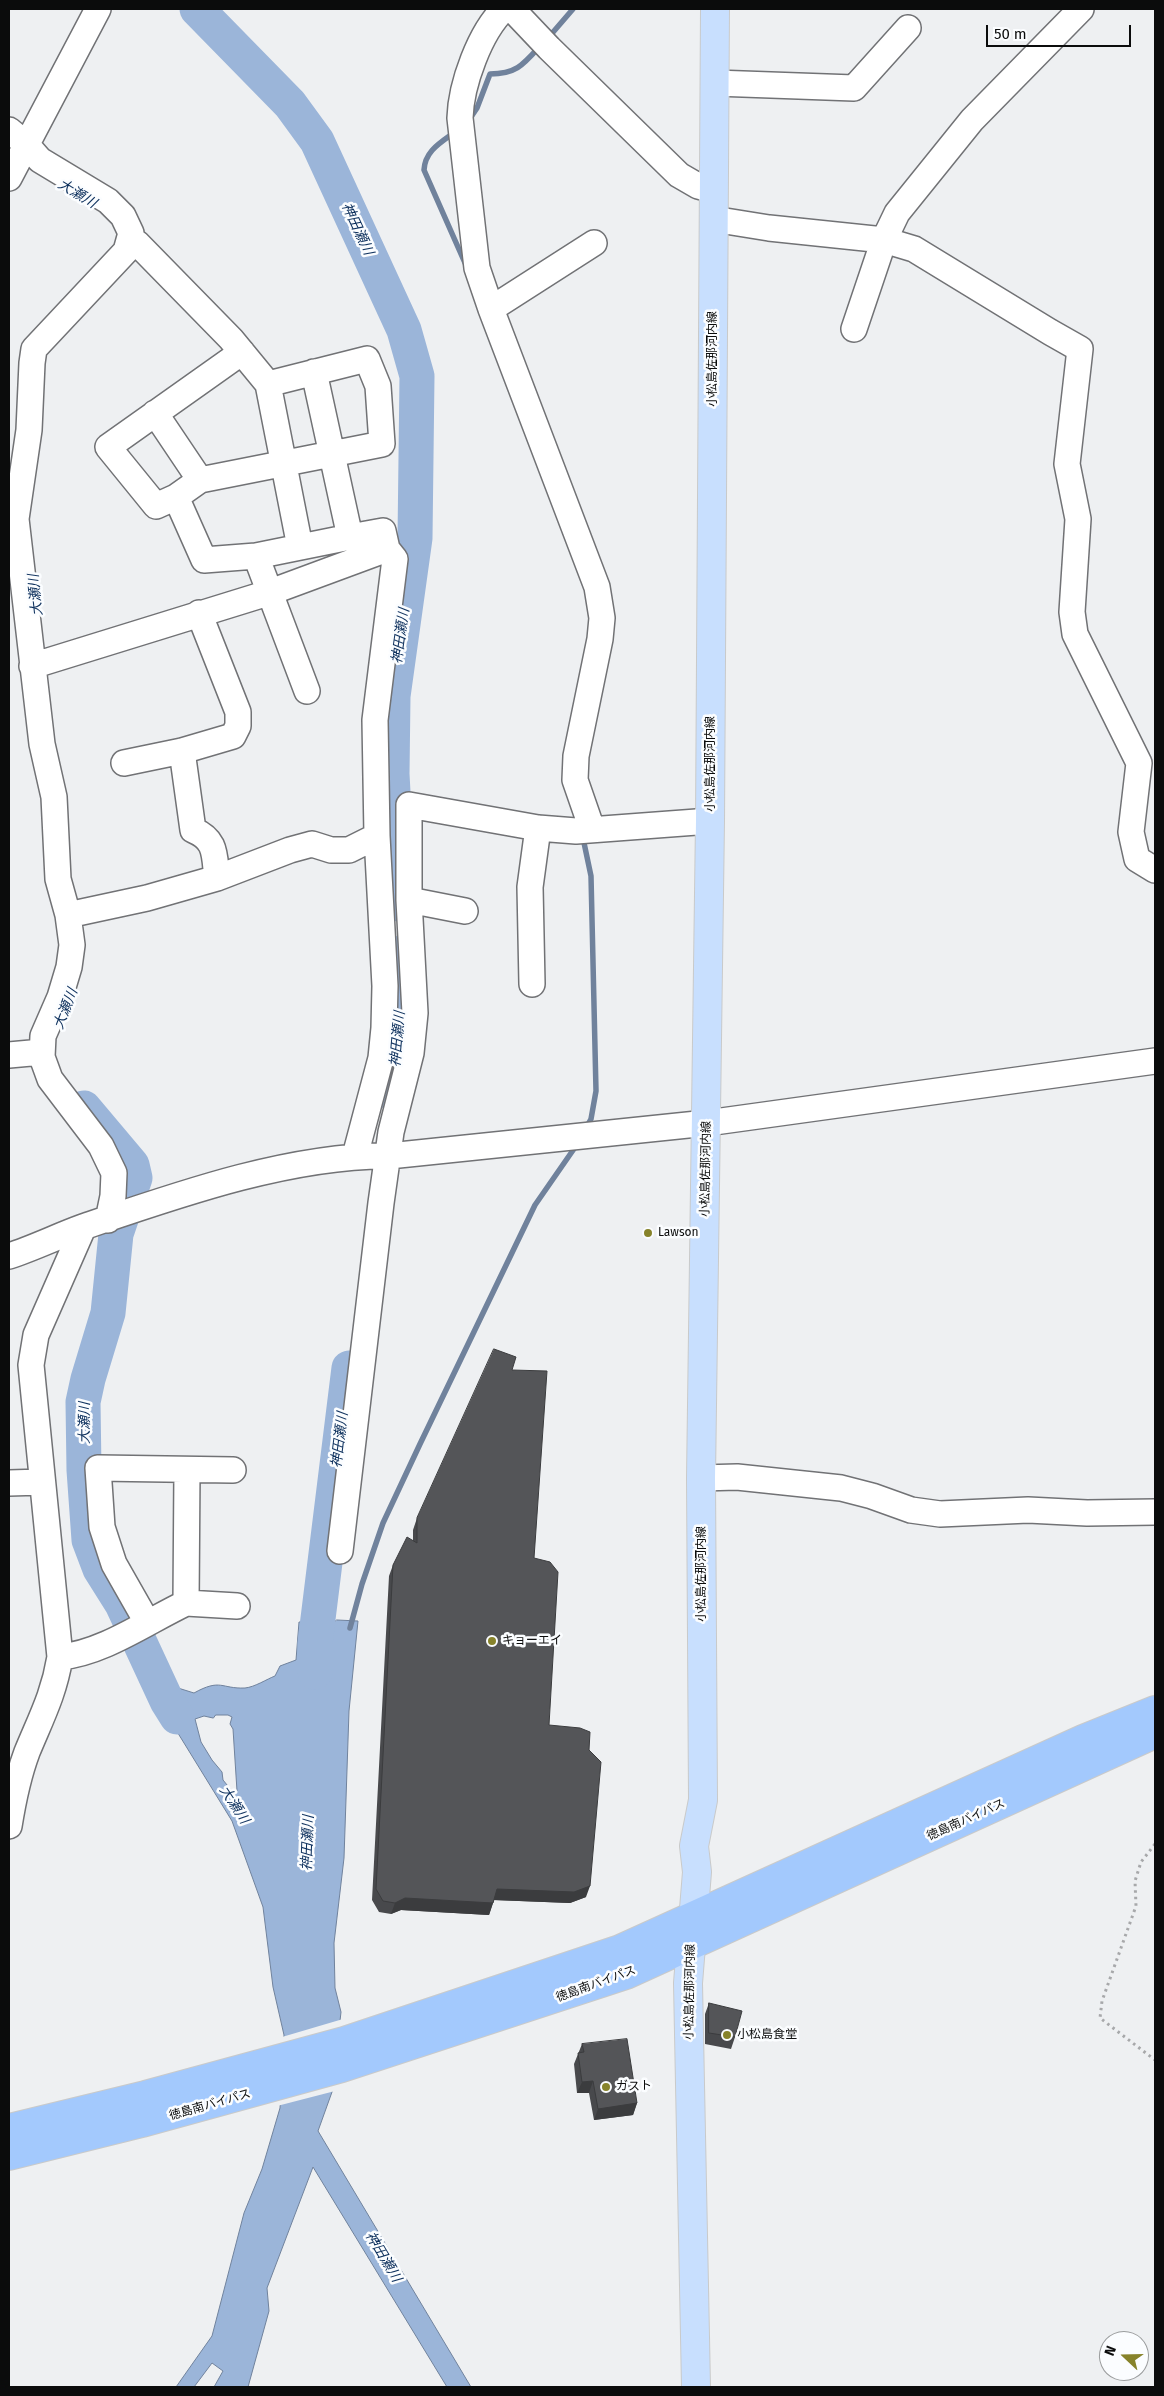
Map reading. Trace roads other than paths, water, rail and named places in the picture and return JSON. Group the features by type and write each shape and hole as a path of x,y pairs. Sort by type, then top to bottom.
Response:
{"highway":[{"name":"徳島南バイパス","path":"9,2128 145,2095 344,2041 620,1949 1083,1739 1155,1710"},
{"name":"徳島南バイパス","path":"9,2156 142,2123 342,2068 626,1975 1155,1734"}],"main road":[{"name":"小松島佐那河内線","path":"696,2387 688,2005 697,1872 694,1846 704,1800 701,1478 710,821 715,9"}],"street":[{"path":"98,9 17,153 40,160 108,202 123,216 131,233 126,251 34,349 29,430 16,518 39,665 42,744 54,797 58,879 76,913 69,967 60,996 43,1036 42,1052 50,1079 101,1146 114,1174 113,1196 118,1216"},
{"path":"504,9 492,20 480,42 460,101 461,126 477,268 597,587 602,618 600,639 576,756 575,780 585,830"},
{"path":"512,9 679,174 698,186 713,190"},
{"path":"854,329 884,240 897,213 972,120 1081,9"},
{"path":"715,83 854,88 908,28"},
{"path":"713,219 769,228 884,240 914,249 1042,328 1080,348 1067,464 1078,518 1073,619 1075,634 1147,759 1131,832 1137,859 1155,870"},
{"path":"129,242 137,243 242,352 268,384 300,547"},
{"path":"491,309 594,243"},
{"path":"242,352 108,447 156,506 176,497 200,480 283,462 382,444 378,386 367,359 268,384"},
{"path":"314,372 350,537"},
{"path":"155,414 200,480"},
{"path":"176,497 204,560 256,556 383,531 387,549 395,559 375,720 377,836 385,986 384,1028 372,1156 380,1213 340,1551"},
{"path":"39,665 199,613 268,593 387,549"},
{"path":"256,556 268,593 307,691"},
{"path":"124,763 182,751 233,736 238,726 238,712 199,613"},
{"path":"182,751 192,830 204,835 212,846 217,878"},
{"path":"372,1156 392,1132 411,1053 415,1012 409,900 409,805 538,828 585,830 710,821"},
{"path":"532,984 530,887 538,828"},
{"path":"76,913 147,898 217,878 290,850 312,844 330,850 350,850 377,836"},
{"path":"409,900 465,911"},
{"path":"9,1055 42,1052"},
{"path":"9,1256 118,1216 254,1175 372,1156 583,1137 707,1123 1155,1061"},
{"path":"9,1826 18,1749 56,1683 60,1657 31,1365 36,1335 83,1228"},
{"path":"138,1628 102,1527 98,1468 233,1470"},
{"path":"186,1603 187,1470"},
{"path":"701,1478 737,1477 841,1488 872,1496 911,1510 940,1514 1028,1510 1087,1513 1155,1512"},
{"path":"9,1483 42,1482"},
{"path":"60,1657 78,1655 138,1628 186,1603 237,1606"}],"water":[{"path":"337,1620 358,1621 349,1711 344,1858 334,1943 335,1988 341,2012 332,2092 318,2131 471,2387 447,2387 313,2167 267,2288 269,2311 248,2387 214,2387 223,2371 212,2363 194,2387 176,2387 212,2336 244,2213 262,2169 280,2108 284,2035 273,1987 263,1907 232,1821 176,1730 165,1720 140,1682 156,1676 162,1683 194,1693 216,1685 245,1688 257,1685 275,1676 280,1666 296,1660 299,1622 313,1622 327,1627","holes":["216,1715 232,1717 230,1724 233,1729 237,1791 232,1791 223,1780 222,1772 201,1742 195,1719 204,1716 213,1718"]}],"waterway":[{"name":"神田瀬川","path":"197,9 290,104 317,141 404,330 417,376 415,538 393,696 392,774 399,904"},
{"path":"548,38 573,9"},
{"path":"469,120 477,108 490,74 499,74 513,70 529,58 540,46"},
{"path":"455,132 430,153 424,170 465,263"},
{"path":"583,838 591,876 596,1091 591,1119 586,1128"},
{"name":"神田瀬川","path":"390,1092 397,1058 401,1023 401,953"},
{"name":"大瀬川","path":"84,1108 132,1165 135,1178 116,1234 108,1313 83,1402 84,1470 89,1540 100,1569 122,1604 167,1701 177,1717"},
{"path":"350,1628 362,1584 383,1523 420,1444 535,1205 578,1143"},
{"name":"神田瀬川","path":"315,1672 315,1643 349,1368"}],"place":[{"name":"Lawson","path":"648,1233"},
{"name":"キョーエイ","path":"492,1641"},
{"name":"小松島食堂","path":"727,2035"},
{"name":"ガスト","path":"606,2087"}]}
